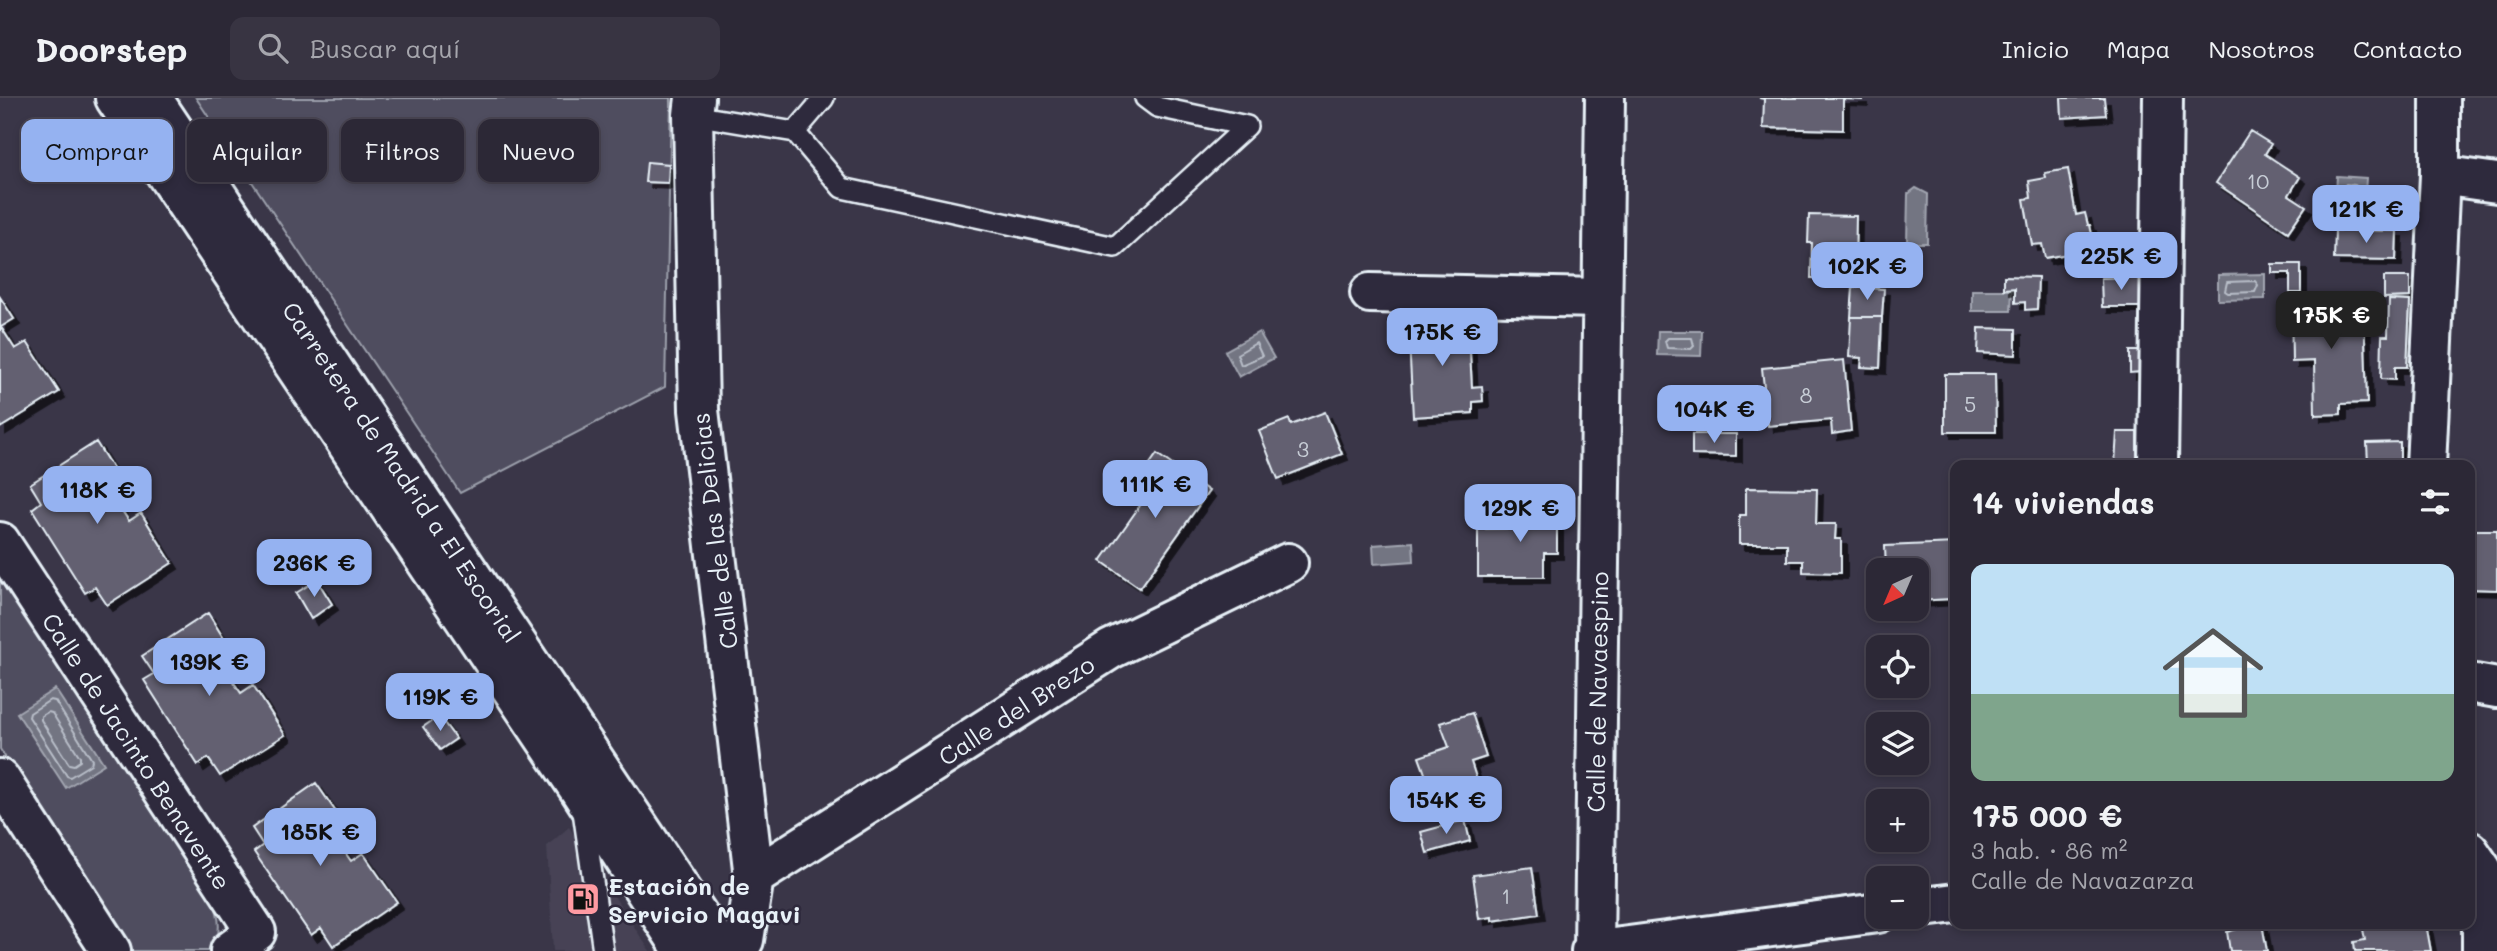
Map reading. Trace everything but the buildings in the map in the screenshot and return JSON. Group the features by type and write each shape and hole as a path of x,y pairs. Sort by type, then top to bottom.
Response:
{"main road":[{"name":"Carretera de Madrid a El Escorial","path":"115,98 579,789 684,951"},
{"name":"Carretera de Madrid a El Escorial","path":"152,98 724,951"},
{"name":"Calle de Navaespino","path":"1592,951 1605,98"},
{"path":"2158,460 2163,98"},
{"path":"2426,460 2440,176 2440,98"},
{"name":"Calle de las Delicias","path":"694,106 699,410 754,877 744,940 724,951"},
{"path":"2440,176 2497,183"},
{"path":"1370,293 1602,298"},
{"name":"Calle de Jacinto Benavente","path":"0,542 256,932 230,951"},
{"name":"Calle del Brezo","path":"754,877 1111,649 1288,563"},
{"path":"2475,684 2497,688"},
{"path":"0,779 111,951"},
{"path":"2475,860 2482,870 2482,951"},
{"path":"1929,906 1950,904"},
{"path":"1592,951 1866,915"}],"lane":[{"path":"795,132 824,98"},
{"path":"694,106 795,132 842,188 1115,247 1247,125 1157,107 1145,98"},
{"path":"579,789 603,951"}],"shaded area":[{"path":"196,98 671,98 665,387 460,493 252,182 327,182 327,119 210,119"},
{"path":"0,569 212,898 217,911 219,932 211,951 131,951 0,749"},
{"name":"Estación de Servicio Magavi","path":"569,827 650,951 553,951 547,846"}],"water":[{"path":"2337,176 2366,178 2363,224 2334,222"},
{"path":"1916,188 1928,194 1927,243 1907,243 1908,194"},
{"path":"2265,274 2265,299 2218,300 2218,275"},
{"path":"1972,290 2012,290 2011,311 1972,311"},
{"path":"1658,331 1702,331 1701,356 1657,355"},
{"path":"1259,332 1274,358 1239,377 1225,351"},
{"path":"1413,542 1414,561 1374,564 1373,545"},
{"path":"55,689 104,764 66,788 17,713"}],"place":[{"name":"Estación de Servicio Magavi","path":"583,899"}]}
